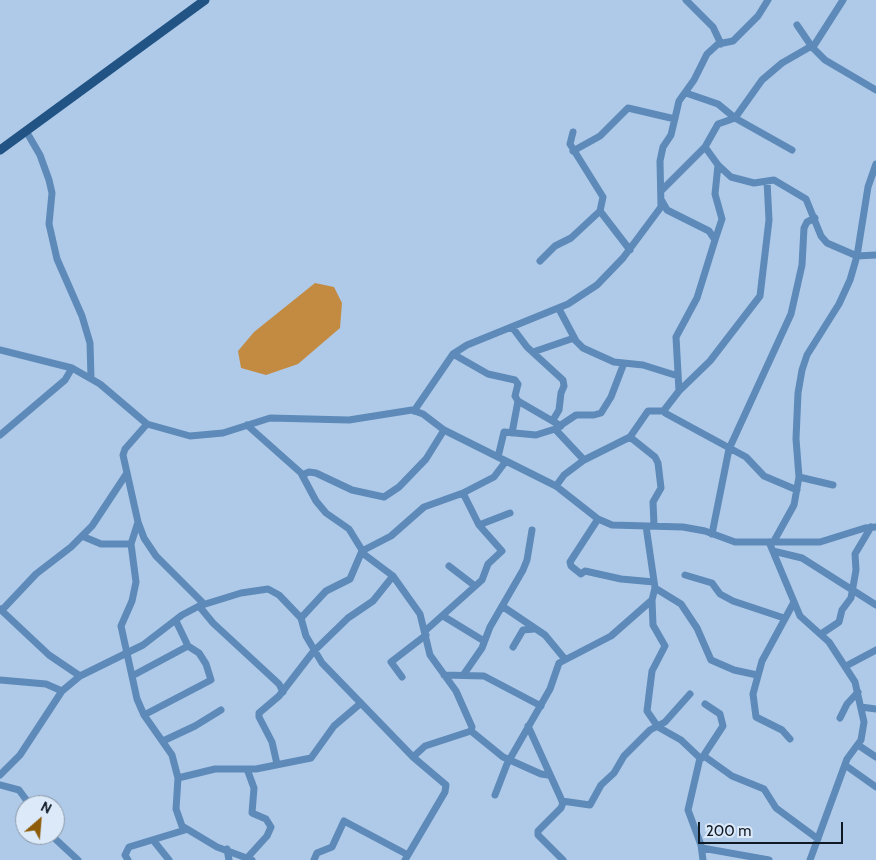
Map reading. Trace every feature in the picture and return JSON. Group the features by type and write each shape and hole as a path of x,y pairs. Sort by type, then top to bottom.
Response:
{"main road":[{"path":"0,150 205,0"}],"street":[{"path":"686,0 713,27 721,44"},
{"path":"414,411 453,354 467,345 559,309 597,285 630,250 663,211 660,162 675,119 679,101 686,93 705,57 721,44 728,44 734,41 758,16 768,0"},
{"path":"661,191 705,146 718,124 735,118 768,75 782,63 812,47 819,40 843,0"},
{"path":"797,24 812,47 835,67 876,90"},
{"path":"686,93 718,104 735,118 792,150"},
{"path":"573,151 600,136 628,108 675,119"},
{"path":"26,131 40,155 49,180 52,193 49,224 57,259 82,316 90,343 91,378"},
{"path":"540,261 556,246 571,238 600,211 603,197 573,151 569,142 573,132"},
{"path":"705,146 718,165 731,177 754,183 776,180 806,199 824,240 857,256 876,255"},
{"path":"810,860 850,753 858,745 864,727 858,692 846,666 821,634 803,620 773,551 771,542 791,510 800,477 796,439 798,393 802,370 816,340 846,290 857,256 868,187 876,164"},
{"path":"679,391 676,337 701,288 722,219 716,194 718,165"},
{"path":"665,411 679,391 727,341 760,296 769,220 767,181"},
{"path":"600,211 630,250"},
{"path":"663,211 708,231 715,240"},
{"path":"712,534 729,449 791,314 802,265 804,228 807,222 815,218"},
{"path":"559,309 574,338 587,350 608,360 643,365 678,376"},
{"path":"512,327 533,352 563,380 564,386 561,393 559,410 553,420"},
{"path":"533,352 574,338"},
{"path":"0,350 72,368 91,378 147,424 182,434 200,436 223,433 270,418 349,420 404,410 414,411 423,414 444,430 556,486 598,520 612,525 692,528 735,542 820,542 873,527"},
{"path":"453,354 485,372 515,380 518,384 515,396 518,401 553,420 584,460"},
{"path":"498,457 503,433 536,435 558,428 576,415 594,416 601,413 611,397 624,363"},
{"path":"0,435 65,380 72,368"},
{"path":"512,433 518,401"},
{"path":"556,486 564,475 584,460 630,437 648,410 665,411 674,420 753,462 764,476 797,490"},
{"path":"147,424 125,450 123,457 138,522 144,538 156,556 202,605 213,623 279,684 283,692"},
{"path":"247,425 302,475 316,501 326,513 349,529 362,550 373,562 393,576 406,597 418,611 426,633 428,649 468,713 472,727 471,731"},
{"path":"302,475 308,472 316,473 352,490 384,497 399,487 426,459 444,430"},
{"path":"630,437 655,457 658,463 661,488 653,502 650,526 655,585 652,600 653,625 664,646 652,671 646,704 648,714 658,727 681,740 702,758 732,776 764,789 776,808 818,839"},
{"path":"301,618 326,591 350,579 362,550 392,536 424,507 463,493 494,477 506,461"},
{"path":"80,676 52,658 1,610 36,574 82,536 95,521 127,473"},
{"path":"800,477 833,485"},
{"path":"402,677 391,662 426,633 484,578 489,563 502,549 488,537 479,525 463,493"},
{"path":"479,525 510,513"},
{"path":"598,520 570,562 571,566 581,574 585,571 655,585 681,604 697,628 711,660 734,670 757,675"},
{"path":"138,522 130,544 136,582 132,601 121,622 137,699 144,715 172,755 178,778 176,809 179,821 185,830 250,859 267,836 271,827 266,820 252,813 254,788 247,768"},
{"path":"821,634 839,622 842,610 850,599 853,590 856,570 855,554 873,527"},
{"path":"464,674 526,563 532,530"},
{"path":"82,536 101,544 130,544"},
{"path":"773,551 802,558 876,605"},
{"path":"448,566 475,586"},
{"path":"685,575 712,583 720,594 733,601 784,618"},
{"path":"277,764 272,742 258,715 283,692 313,652 348,618 373,600 393,576"},
{"path":"0,775 20,755 62,691 80,676 143,646 176,621 202,605 255,590 268,589 279,595 301,618 313,652 413,757 446,785 445,792 406,858 344,821 332,847 317,853 314,860"},
{"path":"495,795 509,761 550,689 558,664 564,658 611,636 652,600"},
{"path":"790,739 782,730 765,724 755,715 753,689 762,661 794,602"},
{"path":"502,606 548,638 564,658"},
{"path":"443,616 484,641"},
{"path":"144,715 211,680 206,664 199,653 188,646 176,621"},
{"path":"513,647 523,630 534,628"},
{"path":"132,676 188,646"},
{"path":"846,666 876,650"},
{"path":"444,676 464,674 488,678 541,706"},
{"path":"0,680 46,684 62,691"},
{"path":"840,718 846,704 858,692"},
{"path":"562,801 590,805 601,785 614,773 624,756 650,730 658,727 690,694"},
{"path":"178,778 215,769 247,768 313,757 334,726 361,703"},
{"path":"703,860 702,848 688,810 702,758 724,726 720,714 706,704"},
{"path":"861,707 876,709"},
{"path":"163,741 195,726 221,710"},
{"path":"528,726 548,774 562,801 561,808 538,833 561,859"},
{"path":"413,757 432,743 471,731"},
{"path":"471,731 509,761 548,774"},
{"path":"858,745 876,757"},
{"path":"845,766 876,788"},
{"path":"0,785 19,790 23,795"},
{"path":"128,860 125,855 127,848 185,830"},
{"path":"153,840 169,860"},
{"path":"62,845 78,860"},
{"path":"702,848 769,860"},
{"path":"226,849 229,860"}],"shaded area":[{"path":"315,283 334,287 342,303 340,328 298,364 266,375 241,368 238,351 254,332"}]}
